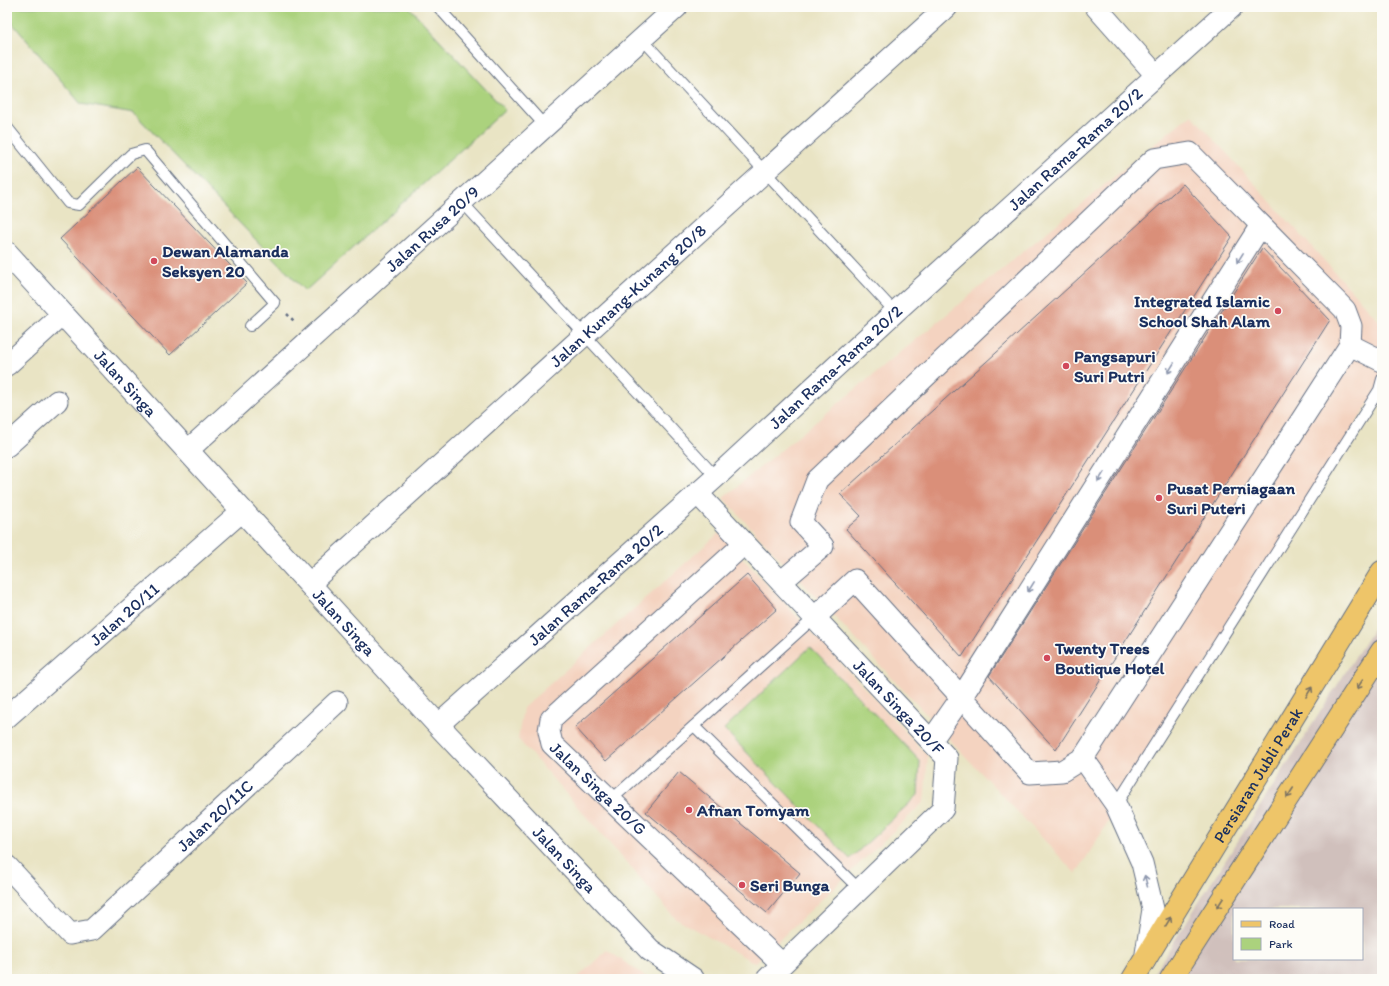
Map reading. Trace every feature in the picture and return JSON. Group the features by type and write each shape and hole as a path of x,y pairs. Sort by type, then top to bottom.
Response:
{"main road":[{"name":"Persiaran Jubli Perak","path":"1133,979 1382,572"},
{"name":"Persiaran Jubli Perak","path":"1170,979 1382,651"}],"street":[{"name":"Jalan Rusa 20/9","path":"187,450 677,7"},
{"name":"Jalan Kunang-Kunang 20/8","path":"309,584 946,7"},
{"path":"1096,7 1156,75"},
{"name":"Jalan Rama-Rama 20/2","path":"438,726 716,477 895,312 1232,7"},
{"path":"781,582 823,546 801,522 817,480 1154,159 1190,153 1345,310 1351,326 1350,345 1083,758 1062,771 1030,773 855,580 814,618"},
{"path":"931,741 961,698 1261,225"},
{"name":"Jalan Singa","path":"7,254 438,726 650,950 693,979"},
{"path":"7,365 63,314"},
{"path":"1350,345 1382,361"},
{"path":"7,446 57,401"},
{"name":"Jalan Singa 20/F","path":"697,493 947,758 943,809 767,979"},
{"name":"Jalan 20/11","path":"7,717 242,511"},
{"name":"Jalan Singa 20/G","path":"744,544 550,719 549,731 552,744 782,964"},
{"name":"Jalan 20/11C","path":"7,866 70,934 92,930 337,702"},
{"path":"1083,758 1116,805 1142,864 1153,909 1145,960"}],"lane":[{"path":"438,7 545,126"},
{"path":"642,39 895,312"},
{"path":"7,127 68,203 73,204 79,205 130,154 145,150 275,303 250,326"},
{"path":"462,202 716,477"},
{"path":"1116,805 1379,390 1382,379"},
{"path":"611,800 814,618"},
{"path":"694,726 860,890"}],"path":[{"path":"275,303 311,338"}],"shaded area":[{"path":"1191,114 1382,324 1382,382 1076,874 723,498"},
{"path":"719,533 928,756 924,802 755,963 676,919 518,739 523,708"},
{"path":"1382,615 1382,979 1150,979"},
{"path":"607,950 649,979 576,979"}],"green space":[{"path":"7,7 409,7 505,110 305,291 134,113 81,104 7,17"},
{"path":"810,647 920,761 918,795 850,859 724,729"}],"building":[{"name":"Dewan Alamanda Seksyen 20","path":"137,167 247,283 170,355 60,239"},
{"name":"Pangsapuri Suri Putri","path":"1183,184 1232,237 962,657 846,529 861,516 840,494"},
{"name":"Pusat Perniagaan Suri Puteri","path":"1262,248 1330,320 1056,750 989,676"},
{"path":"747,575 777,609 606,761 575,727"},
{"path":"679,772 800,873 767,913 646,812"}],"place":[{"name":"Dewan Alamanda Seksyen 20","path":"154,261"},
{"name":"Integrated Islamic School Shah Alam","path":"1278,311"},
{"name":"Pangsapuri Suri Putri","path":"1066,366"},
{"name":"Pusat Perniagaan Suri Puteri","path":"1159,498"},
{"name":"Twenty Trees Boutique Hotel","path":"1047,658"},
{"name":"Afnan Tomyam","path":"689,810"},
{"name":"Seri Bunga","path":"742,885"}]}
